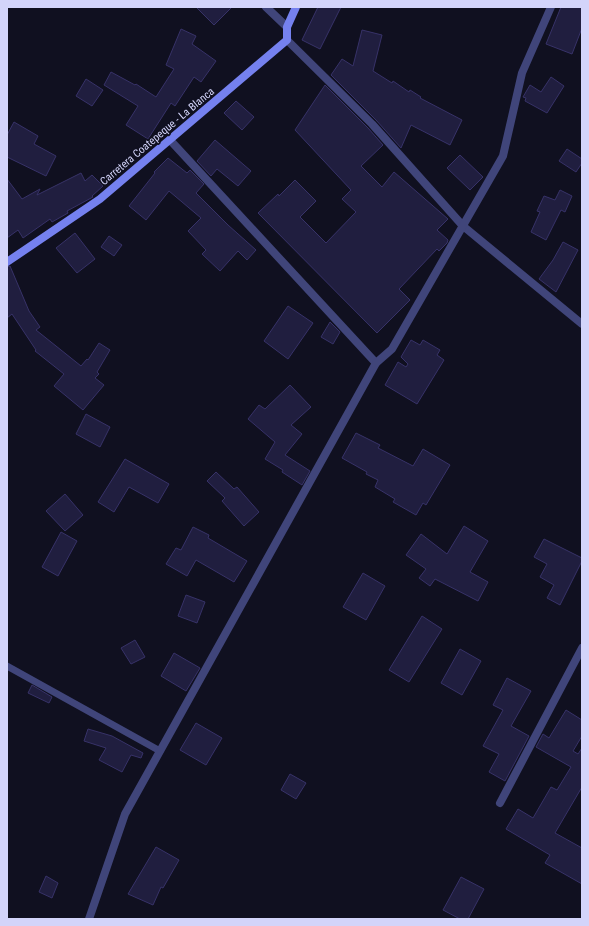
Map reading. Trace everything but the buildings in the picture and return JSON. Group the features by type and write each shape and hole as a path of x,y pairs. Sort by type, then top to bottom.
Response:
{"main road":[{"path":"287,40 287,27 296,7"},
{"name":"Carretera Coatepeque - La Blanca","path":"7,262 100,199 287,40"}],"street":[{"path":"266,7 287,27"},
{"path":"89,919 125,814 376,363 392,349 503,156 522,73 550,7"},
{"path":"287,40 372,124 463,226 582,324"},
{"path":"170,140 376,363"},
{"path":"500,803 582,648"}],"lane":[{"path":"7,666 160,751"}]}
